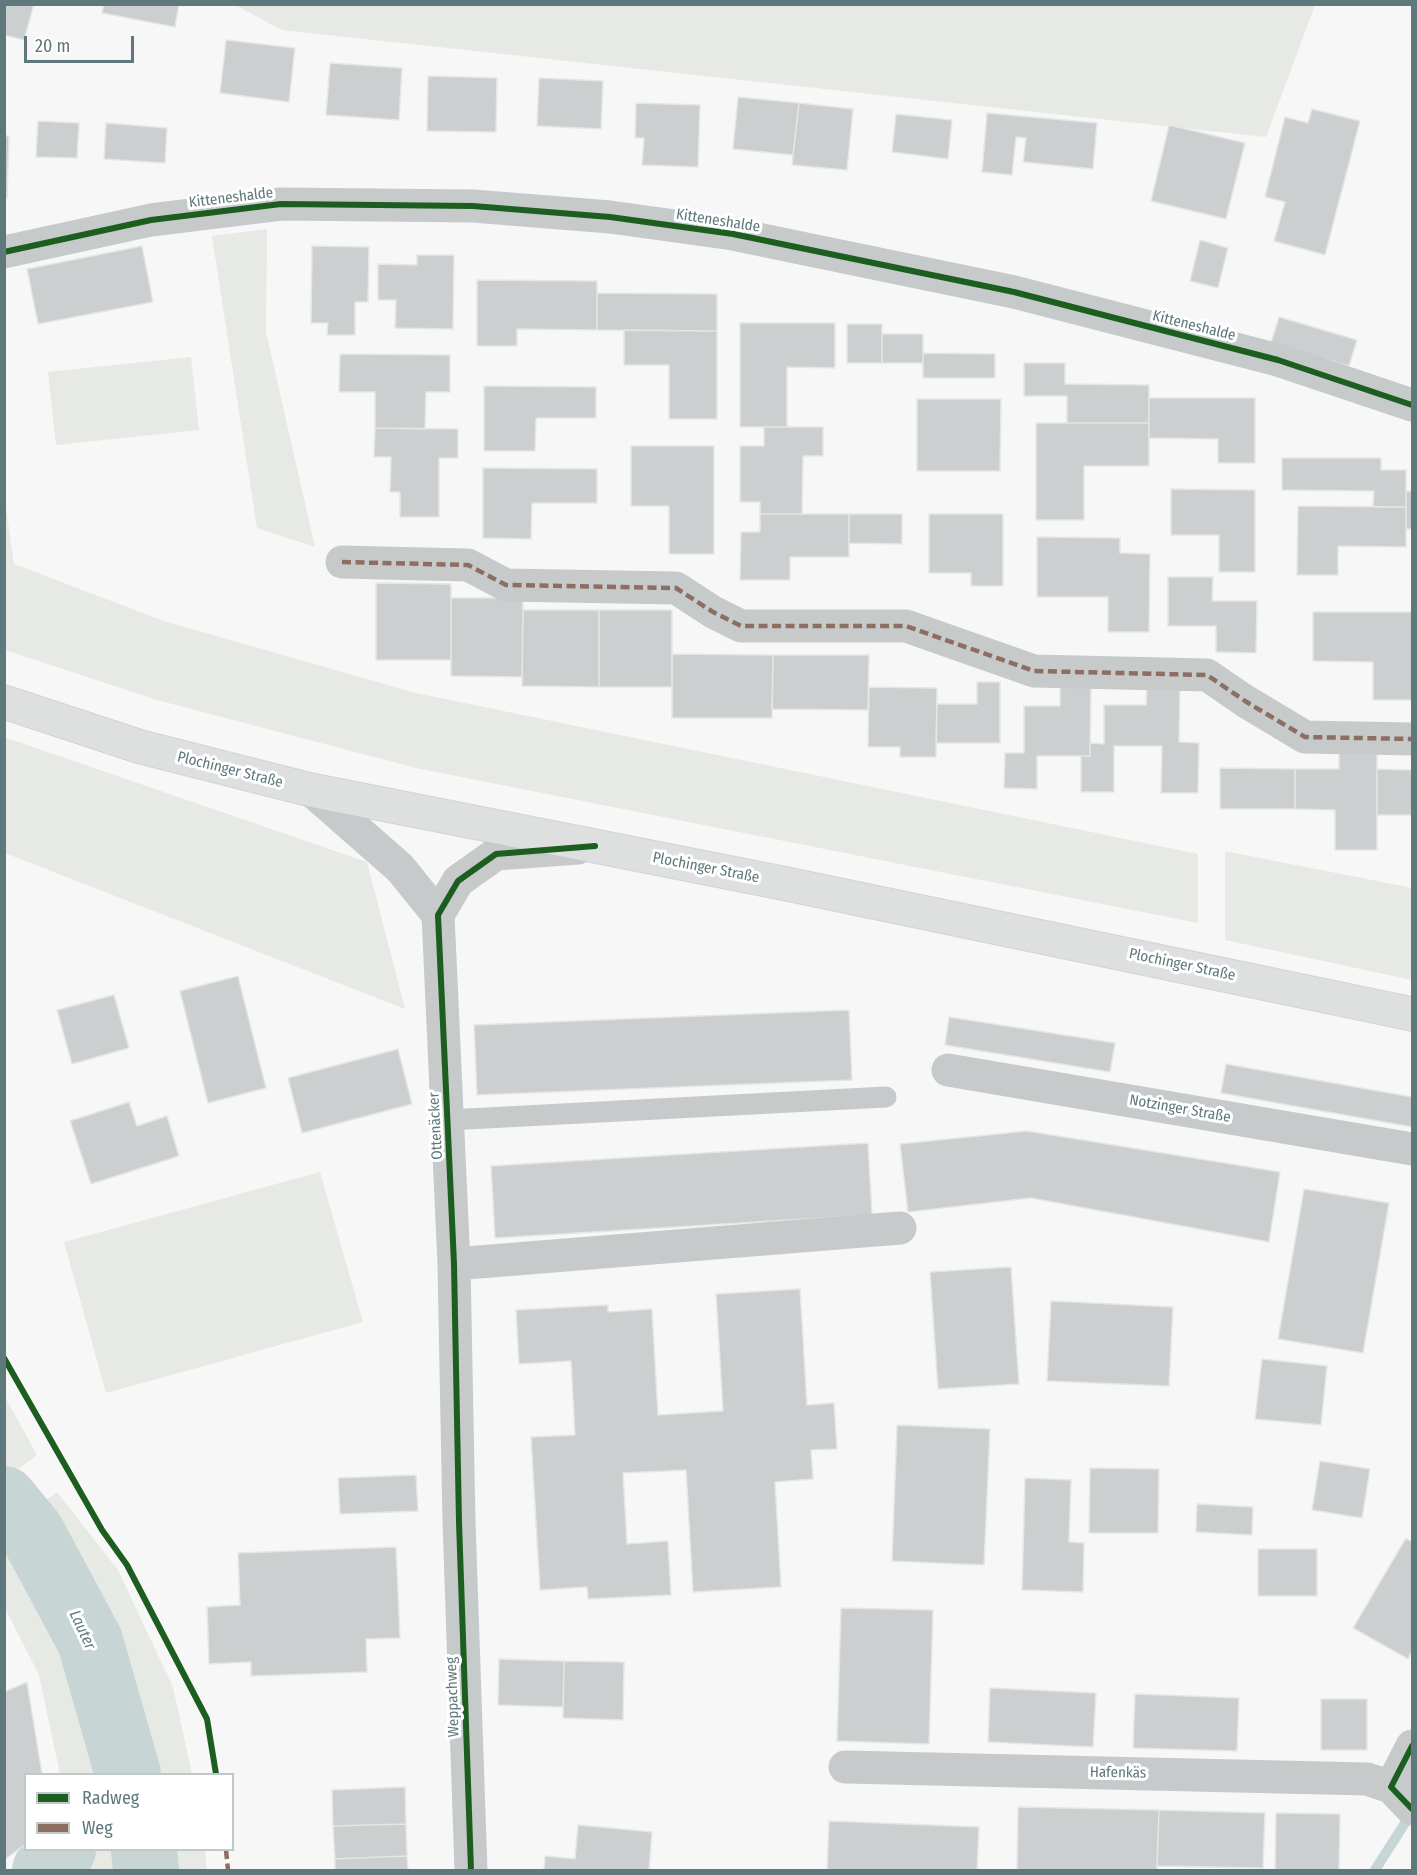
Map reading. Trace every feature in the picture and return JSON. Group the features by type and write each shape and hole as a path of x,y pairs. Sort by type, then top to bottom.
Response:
{"main road":[{"name":"Plochinger Straße","path":"4,702 141,747 311,790 1206,970 1413,1014"}],"street":[{"name":"Kitteneshalde","path":"4,252 151,220 281,204 473,206 610,217 734,234 1014,292 1278,360 1413,405"},
{"path":"342,562 468,565 506,585 676,588 713,612 741,626 906,626 1034,671 1207,675 1245,701 1305,736 1413,739"},
{"path":"311,790 400,868 438,915 458,881 496,854 595,846"},
{"name":"Ottenäcker","path":"438,915 454,1264 459,1522"},
{"name":"Notzinger Straße","path":"948,1070 1413,1149"},
{"path":"454,1264 900,1228"},
{"name":"Weppachweg","path":"459,1522 471,1870"},
{"path":"1401,1797 1413,1746"},
{"name":"Hafenkäs","path":"845,1767 1367,1779 1401,1797"}],"lane":[{"path":"448,1120 886,1097"}],"shaded area":[{"path":"235,5 1315,5 1266,137 282,30"},
{"path":"267,229 266,332 315,547 257,528 212,236"},
{"path":"191,357 199,430 56,445 48,372"},
{"path":"4,495 14,564 164,621 416,693 1198,854 1198,923 416,768 157,700 5,650"},
{"path":"4,737 367,862 405,1009 5,853"},
{"path":"1225,851 1412,888 1412,980 1225,940"},
{"path":"320,1172 363,1322 106,1393 64,1242"},
{"path":"5,1397 37,1455 4,1479"},
{"path":"57,1492 118,1570 173,1687 192,1773 60,1773 39,1675 4,1606 5,1531"},
{"path":"83,1851 205,1851 207,1870 90,1870"}],"building":[{"path":"4,4 34,4 24,40 4,35"},
{"path":"104,4 179,4 175,27 102,13"},
{"path":"226,40 295,48 289,102 220,93"},
{"path":"330,63 402,68 399,120 326,115"},
{"path":"428,76 497,78 496,132 427,131"},
{"path":"539,78 603,81 601,129 537,126"},
{"path":"738,97 799,103 793,155 733,149"},
{"path":"636,103 700,105 698,167 642,165 644,138 635,138"},
{"path":"799,103 853,109 847,170 792,165"},
{"path":"1312,109 1360,121 1325,255 1274,241 1285,202 1265,197 1285,117 1308,123"},
{"path":"987,113 1097,123 1093,169 1023,162 1026,138 1016,137 1012,175 982,172"},
{"path":"896,114 952,120 948,159 892,152"},
{"path":"38,121 79,123 77,158 36,157"},
{"path":"106,123 167,128 165,163 104,159"},
{"path":"1169,125 1245,143 1226,219 1151,201"},
{"path":"4,136 9,136 7,198 4,198"},
{"path":"1200,240 1228,248 1218,288 1190,281"},
{"path":"142,246 153,302 38,324 27,269"},
{"path":"312,246 369,247 368,302 355,302 355,335 327,335 328,323 311,323"},
{"path":"417,255 454,255 453,329 395,328 396,300 378,300 378,264 417,265"},
{"path":"477,280 597,281 597,330 517,329 517,346 477,346"},
{"path":"597,293 717,294 717,331 597,330"},
{"path":"1279,317 1357,340 1349,366 1271,343"},
{"path":"740,323 835,323 835,368 787,367 787,427 740,427"},
{"path":"847,324 882,324 882,363 847,363"},
{"path":"624,330 717,331 717,419 669,419 669,365 624,365"},
{"path":"882,334 923,334 923,363 882,363"},
{"path":"923,353 995,354 995,378 923,378"},
{"path":"340,354 450,355 450,392 426,392 425,429 375,428 375,392 339,392"},
{"path":"1024,363 1065,363 1065,384 1149,385 1149,423 1067,423 1067,396 1024,396"},
{"path":"484,386 596,387 596,418 536,418 535,451 484,451"},
{"path":"1149,398 1255,398 1255,463 1218,463 1218,439 1149,438"},
{"path":"917,399 1001,399 1000,471 917,471"},
{"path":"1036,423 1149,423 1149,466 1084,466 1084,520 1036,520"},
{"path":"764,427 823,427 823,456 803,456 802,514 760,514 760,502 740,502 740,446 764,446"},
{"path":"375,428 458,429 458,458 439,458 439,517 400,517 400,492 390,492 391,457 374,457"},
{"path":"631,446 714,446 714,554 669,554 669,506 631,506"},
{"path":"1282,458 1381,458 1381,470 1406,470 1406,507 1373,507 1374,491 1282,490"},
{"path":"483,468 597,469 597,503 532,503 531,539 483,538"},
{"path":"1171,489 1255,490 1255,572 1219,572 1219,535 1171,535"},
{"path":"1406,491 1412,491 1412,529 1406,529"},
{"path":"1298,506 1406,507 1406,547 1338,546 1338,575 1297,575"},
{"path":"760,514 849,514 849,557 790,557 790,580 740,580 741,532 760,532"},
{"path":"849,514 902,514 902,544 849,543"},
{"path":"929,514 1003,514 1003,586 971,586 971,573 929,573"},
{"path":"1037,537 1120,538 1120,553 1150,554 1149,632 1108,632 1108,597 1037,597"},
{"path":"1168,577 1213,577 1212,601 1257,601 1256,653 1216,652 1216,626 1168,626"},
{"path":"376,583 451,584 451,660 376,660"},
{"path":"451,598 523,598 522,677 451,676"},
{"path":"523,610 599,610 599,687 522,686"},
{"path":"599,610 672,610 672,687 599,687"},
{"path":"1313,612 1412,612 1412,700 1373,700 1373,662 1313,661"},
{"path":"672,654 773,655 772,718 672,718"},
{"path":"773,655 869,655 868,710 772,709"},
{"path":"977,682 1000,682 1000,743 936,743 937,704 977,704"},
{"path":"1060,684 1091,685 1090,756 1037,756 1037,789 1004,788 1005,753 1024,753 1024,706 1060,706"},
{"path":"1147,684 1180,684 1179,742 1199,743 1198,793 1161,793 1162,746 1114,746 1114,792 1081,792 1081,756 1090,756 1090,743 1104,744 1104,705 1146,705"},
{"path":"869,687 937,688 936,757 900,757 900,747 868,747"},
{"path":"1339,752 1377,753 1377,850 1335,850 1335,810 1295,809 1295,769 1339,769"},
{"path":"1220,768 1295,769 1295,809 1220,809"},
{"path":"1377,769 1412,770 1412,815 1377,815"},
{"path":"238,976 266,1088 208,1103 180,991"},
{"path":"114,995 129,1048 72,1064 57,1010"},
{"path":"849,1010 852,1080 477,1095 474,1025"},
{"path":"949,1017 1115,1043 1110,1072 945,1045"},
{"path":"398,1049 412,1104 302,1133 288,1078"},
{"path":"1226,1064 1412,1097 1412,1127 1221,1093"},
{"path":"129,1102 137,1126 167,1116 179,1156 91,1184 70,1121"},
{"path":"1027,1131 1280,1172 1269,1242 1031,1198 908,1212 900,1144"},
{"path":"868,1143 872,1215 495,1238 491,1166"},
{"path":"1304,1189 1389,1203 1363,1353 1278,1339"},
{"path":"1011,1267 1019,1384 938,1389 930,1272"},
{"path":"800,1289 807,1405 834,1403 837,1449 811,1450 813,1479 775,1482 781,1587 693,1592 686,1470 623,1473 627,1544 668,1541 671,1595 588,1599 587,1587 540,1590 531,1437 575,1435 571,1361 519,1364 516,1310 608,1305 608,1312 652,1309 658,1415 723,1411 716,1294"},
{"path":"1051,1301 1173,1307 1169,1386 1047,1381"},
{"path":"1262,1359 1327,1366 1321,1425 1255,1419"},
{"path":"897,1425 990,1429 984,1565 892,1561"},
{"path":"1320,1461 1370,1469 1362,1518 1312,1510"},
{"path":"1090,1468 1159,1469 1158,1533 1089,1533"},
{"path":"416,1475 418,1511 340,1514 338,1478"},
{"path":"1025,1478 1071,1480 1069,1542 1084,1543 1083,1592 1022,1590"},
{"path":"1197,1504 1253,1507 1252,1535 1196,1532"},
{"path":"1406,1538 1412,1542 1412,1651 1408,1659 1353,1628"},
{"path":"396,1547 400,1638 366,1639 367,1672 251,1676 251,1662 209,1664 207,1607 240,1605 238,1553"},
{"path":"1258,1549 1317,1549 1317,1596 1258,1596"},
{"path":"841,1608 933,1610 929,1744 837,1741"},
{"path":"499,1659 564,1661 563,1707 498,1705"},
{"path":"564,1661 624,1662 623,1720 563,1718"},
{"path":"27,1682 42,1773 24,1773 24,1845 4,1860 4,1692"},
{"path":"990,1688 1096,1693 1093,1747 988,1742"},
{"path":"1135,1694 1239,1698 1237,1751 1133,1748"},
{"path":"1321,1699 1367,1699 1367,1750 1321,1750"},
{"path":"405,1787 406,1824 333,1826 332,1790"},
{"path":"1018,1807 1159,1810 1157,1870 1017,1870"},
{"path":"1159,1810 1265,1813 1263,1868 1157,1866"},
{"path":"1276,1813 1340,1814 1339,1870 1275,1870"},
{"path":"829,1821 979,1827 977,1870 827,1870"},
{"path":"406,1824 407,1856 335,1859 333,1826"},
{"path":"578,1825 652,1832 649,1870 544,1870 545,1856 575,1859"},
{"path":"407,1856 408,1870 335,1870 335,1859"}],"waterway":[{"name":"Lauter","path":"4,1499 32,1533 90,1641 128,1773"},
{"path":"1375,1870 1412,1812"},
{"name":"Lauter","path":"45,1870 62,1851"},
{"path":"144,1851 146,1870"}],"marked path":[{"path":"342,562 468,565 506,585 676,588 713,612 741,626 906,626 1034,671 1207,675 1305,737 1412,739"},
{"path":"226,1851 228,1870"}],"cycle path":[{"path":"4,252 151,220 281,204 473,206 610,217 733,234 1014,292 1278,360 1412,405"},
{"path":"471,1870 459,1522 454,1264 438,915 458,881 496,854 595,846"},
{"path":"4,1358 102,1530 127,1565 207,1719 216,1773"},
{"path":"1412,1746 1391,1787 1412,1809"}]}
